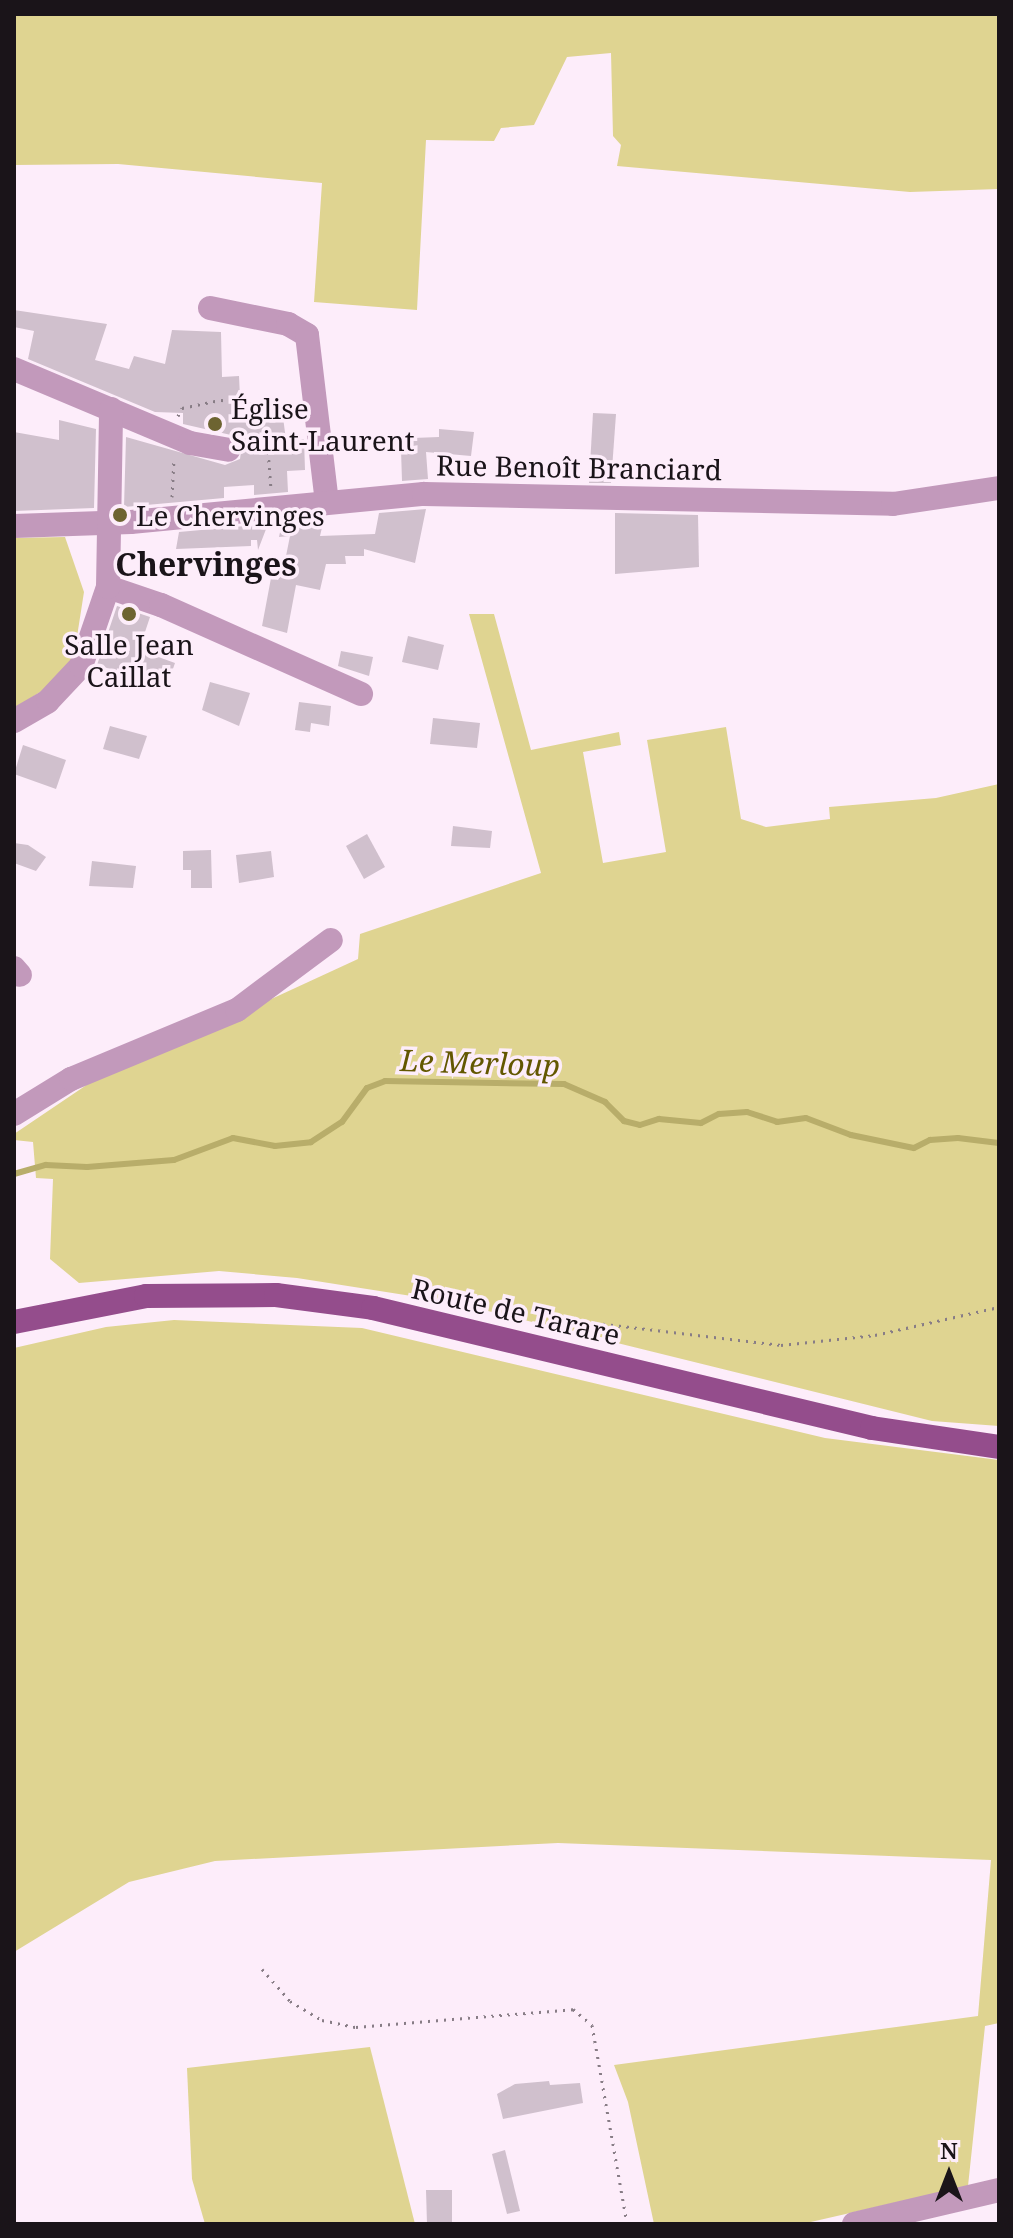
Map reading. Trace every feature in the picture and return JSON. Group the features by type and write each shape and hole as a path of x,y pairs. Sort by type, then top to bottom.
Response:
{"main road":[{"name":"Route de Tarare","path":"14,1322 146,1296 276,1295 373,1308 518,1340 872,1428 999,1447"}],"street":[{"path":"210,308 288,324 307,335 327,502"},
{"path":"14,369 172,435 240,447"},
{"path":"14,721 48,701 81,666 108,587 106,524 111,409"},
{"name":"Rue Benoît Branciard","path":"14,526 106,524 327,502 467,493 587,501 893,504 999,488"},
{"path":"108,587 161,605 361,694"},
{"path":"14,1114 71,1079 237,1010 331,940"},
{"path":"854,2224 999,2190"}],"path":[{"path":"170,519 172,435 182,408 221,400 251,402 240,447"},
{"path":"267,436 272,509"},
{"path":"518,1340 563,1319 781,1345 875,1335 999,1307"},
{"path":"262,1969 301,2007 322,2020 356,2027 573,2009 592,2025 627,2224"}],"shaded area":[{"path":"14,14 999,14 999,189 910,192 617,166 621,145 613,136 611,53 567,57 534,125 501,128 494,141 426,140 417,310 314,302 322,183 118,164 14,165"},
{"path":"65,537 84,592 73,662 57,681 14,709 14,538"},
{"path":"469,614 494,614 531,750 619,732 621,745 583,752 603,863 666,852 647,740 726,727 741,819 766,827 830,819 829,807 936,798 999,784 999,1426 932,1421 456,1303 297,1278 219,1271 79,1283 50,1259 53,1179 36,1178 33,1142 14,1140 14,1134 91,1082 358,959 360,934 541,873"},
{"path":"174,1320 362,1328 825,1438 999,1460 999,2023 985,2026 968,2186 802,2224 654,2224 628,2102 614,2065 978,2016 991,1860 558,1843 215,1861 129,1882 14,1952 14,1348 106,1327"},
{"path":"370,2047 415,2224 205,2224 192,2179 187,2068"}],"building":[{"path":"14,310 107,324 95,360 129,369 134,356 165,364 172,330 221,332 222,377 239,376 241,418 262,401 281,402 286,440 304,439 305,470 287,471 288,492 254,495 254,485 224,487 224,498 124,507 126,437 225,465 240,459 242,444 231,435 183,424 183,413 155,412 28,359 34,331 14,327"},
{"path":"593,413 616,414 611,483 589,483"},
{"path":"59,420 96,429 94,508 14,511 14,432 59,440"},
{"path":"439,429 474,432 471,456 426,452 428,479 402,481 401,450 387,449 387,439 439,437"},
{"path":"426,509 415,563 364,549 364,556 345,556 346,564 326,564 320,590 296,585 287,633 262,626 271,578 278,580 283,571 290,536 279,537 282,523 324,519 320,536 375,534 379,513"},
{"path":"615,513 698,515 699,567 615,574"},
{"path":"268,524 258,550 257,540 251,540 251,546 176,549 179,532"},
{"path":"117,606 150,617 139,650 175,663 167,686 97,665"},
{"path":"408,636 444,645 438,670 402,662"},
{"path":"341,651 373,657 369,676 338,666"},
{"path":"210,682 250,693 239,726 202,710"},
{"path":"299,702 331,706 329,726 311,723 310,732 295,730"},
{"path":"433,718 480,723 477,748 430,744"},
{"path":"110,726 147,736 139,759 103,749"},
{"path":"23,745 66,760 56,789 14,774"},
{"path":"453,826 492,831 490,848 451,846"},
{"path":"367,834 385,867 364,879 346,846"},
{"path":"14,843 28,845 46,857 36,871 14,863"},
{"path":"211,850 212,888 191,888 191,870 183,870 183,851"},
{"path":"271,851 274,877 239,883 236,855"},
{"path":"92,861 136,866 133,888 89,886"},
{"path":"549,2081 550,2085 580,2083 583,2103 503,2119 497,2094 515,2084"},
{"path":"505,2150 520,2211 507,2214 492,2154"},
{"path":"426,2190 452,2190 452,2224 427,2224"}],"waterway":[{"name":"Le Merloup","path":"14,1174 46,1165 87,1167 174,1160 233,1138 275,1146 311,1142 342,1122 367,1088 385,1081 564,1084 605,1102 624,1121 640,1125 659,1119 701,1123 719,1114 747,1112 777,1122 806,1118 851,1135 914,1148 930,1140 958,1138 999,1143"}],"place":[{"name":"Église Saint-Laurent","path":"215,424"},
{"name":"Le Chervinges","path":"120,515"},
{"name":"Salle Jean Caillat","path":"129,614"}],"district":[{"name":"Chervinges","path":"206,564"}]}
